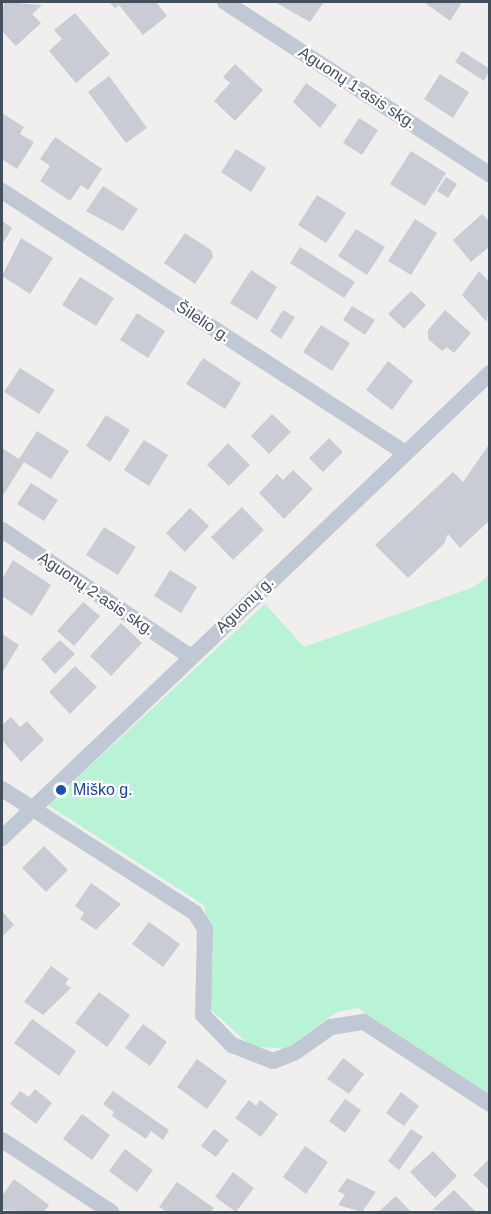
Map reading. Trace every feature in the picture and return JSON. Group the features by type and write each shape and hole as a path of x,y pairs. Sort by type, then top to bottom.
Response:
{"street":[{"name":"Aguonų 1-asis skg.","path":"225,2 489,175"},
{"name":"Šilelio g.","path":"2,191 405,453"},
{"name":"Aguonų g.","path":"2,838 489,373"},
{"name":"Aguonų 2-asis skg.","path":"2,530 191,657"},
{"path":"2,789 195,913 205,929 206,949 199,1000 203,1015 232,1045 273,1061 294,1053 331,1027 364,1022 489,1104"},
{"path":"2,1140 111,1212"}],"green space":[{"path":"489,575 489,1094 358,1008 337,1012 285,1049 251,1046 209,1008 206,993 213,958 204,905 48,805 265,604 304,647 474,587"}],"building":[{"path":"4,2 42,5 32,14 41,23 16,46 2,31"},
{"path":"109,2 156,2 167,16 143,35 119,5 115,8"},
{"path":"275,2 324,2 310,22"},
{"path":"424,2 462,2 450,21"},
{"path":"75,13 110,54 76,83 49,51 62,39 54,30"},
{"path":"462,51 490,69 484,81 455,62"},
{"path":"235,64 263,90 235,121 214,101 230,83 223,77"},
{"path":"440,74 469,92 453,118 424,99"},
{"path":"109,76 147,128 126,143 88,92"},
{"path":"306,83 337,105 320,128 293,102"},
{"path":"2,113 24,127 20,134 34,142 17,169 2,159"},
{"path":"359,118 378,130 362,155 343,143"},
{"path":"55,137 102,169 88,190 81,185 70,201 40,181 50,166 40,159"},
{"path":"236,149 266,168 251,192 221,172"},
{"path":"411,151 446,173 425,206 390,184"},
{"path":"446,177 457,184 448,198 437,191"},
{"path":"103,186 138,209 123,231 86,211"},
{"path":"317,195 346,213 326,243 298,225"},
{"path":"482,214 490,222 490,246 471,262 453,240"},
{"path":"415,219 437,233 411,275 388,261"},
{"path":"2,221 12,228 2,245"},
{"path":"356,229 385,247 367,275 338,256"},
{"path":"185,233 211,250 213,257 195,284 164,263"},
{"path":"21,238 53,258 30,294 2,276"},
{"path":"300,247 355,282 344,298 290,263"},
{"path":"251,270 277,287 257,320 230,303"},
{"path":"479,271 490,283 487,322 462,295"},
{"path":"80,277 114,298 96,326 62,305"},
{"path":"411,291 426,305 404,329 388,314"},
{"path":"352,306 375,320 365,335 343,320"},
{"path":"283,310 295,317 281,339 270,331"},
{"path":"445,310 471,333 454,353 447,347 442,351 428,339 428,330"},
{"path":"137,313 165,331 148,358 120,340"},
{"path":"321,325 350,343 332,371 303,352"},
{"path":"203,358 241,383 225,409 186,384"},
{"path":"388,361 413,381 392,410 366,390"},
{"path":"20,368 55,390 39,414 4,392"},
{"path":"272,414 291,432 269,454 251,436"},
{"path":"106,415 130,430 110,462 86,446"},
{"path":"37,431 69,451 51,479 24,462 2,497 2,448 19,459"},
{"path":"329,438 343,452 323,472 309,458"},
{"path":"144,440 168,455 149,486 124,470"},
{"path":"228,443 250,465 229,486 207,465"},
{"path":"490,443 490,520 460,548 448,534 444,544 408,578 375,545 453,472 463,482"},
{"path":"293,470 313,489 284,519 259,493 277,474 283,480"},
{"path":"31,483 58,500 44,521 17,504"},
{"path":"242,507 264,530 233,560 211,537"},
{"path":"190,508 209,526 185,552 166,533"},
{"path":"104,527 136,547 118,575 86,555"},
{"path":"13,560 51,585 32,616 2,596 2,579"},
{"path":"170,570 197,587 181,613 154,596"},
{"path":"83,602 100,616 74,646 57,631"},
{"path":"121,623 142,643 111,676 90,656"},
{"path":"2,634 19,645 2,673"},
{"path":"60,640 75,654 55,674 41,659"},
{"path":"75,666 97,687 70,714 49,692"},
{"path":"11,717 20,727 27,721 44,740 21,762 2,740 2,725"},
{"path":"44,846 68,870 46,892 22,868"},
{"path":"91,883 121,904 96,930 80,919 84,913 75,906"},
{"path":"2,911 14,925 2,937"},
{"path":"149,922 180,944 163,967 132,944"},
{"path":"51,966 69,979 65,984 71,988 43,1015 24,1002"},
{"path":"99,992 130,1015 107,1047 75,1023"},
{"path":"32,1019 76,1051 59,1076 14,1043"},
{"path":"143,1024 167,1042 150,1066 125,1048"},
{"path":"343,1058 364,1074 349,1094 327,1079"},
{"path":"197,1059 227,1081 207,1109 177,1087"},
{"path":"35,1089 52,1103 36,1124 10,1104 20,1091 29,1097"},
{"path":"113,1091 169,1130 163,1140 151,1131 146,1139 112,1116 114,1112 103,1104"},
{"path":"401,1092 419,1106 404,1126 386,1113"},
{"path":"345,1099 361,1110 345,1133 329,1121"},
{"path":"249,1100 256,1106 260,1100 278,1114 261,1137 235,1118"},
{"path":"82,1114 110,1135 92,1160 63,1139"},
{"path":"214,1129 229,1140 216,1157 201,1146"},
{"path":"411,1129 423,1137 399,1170 388,1161"},
{"path":"305,1146 328,1162 306,1194 283,1177"},
{"path":"125,1149 153,1170 137,1192 109,1171"},
{"path":"433,1151 457,1176 435,1198 410,1172"},
{"path":"490,1158 490,1190 473,1175"},
{"path":"233,1172 254,1188 236,1212 215,1197"},
{"path":"347,1178 376,1192 362,1212 338,1205 345,1195 338,1191"},
{"path":"14,1179 49,1205 44,1212 2,1210 2,1196"},
{"path":"177,1182 214,1208 211,1212 167,1212 159,1207"},
{"path":"454,1190 476,1212 432,1210"},
{"path":"396,1196 411,1212 378,1212"}],"place":[{"name":"Miško g.","path":"61,790"}]}
